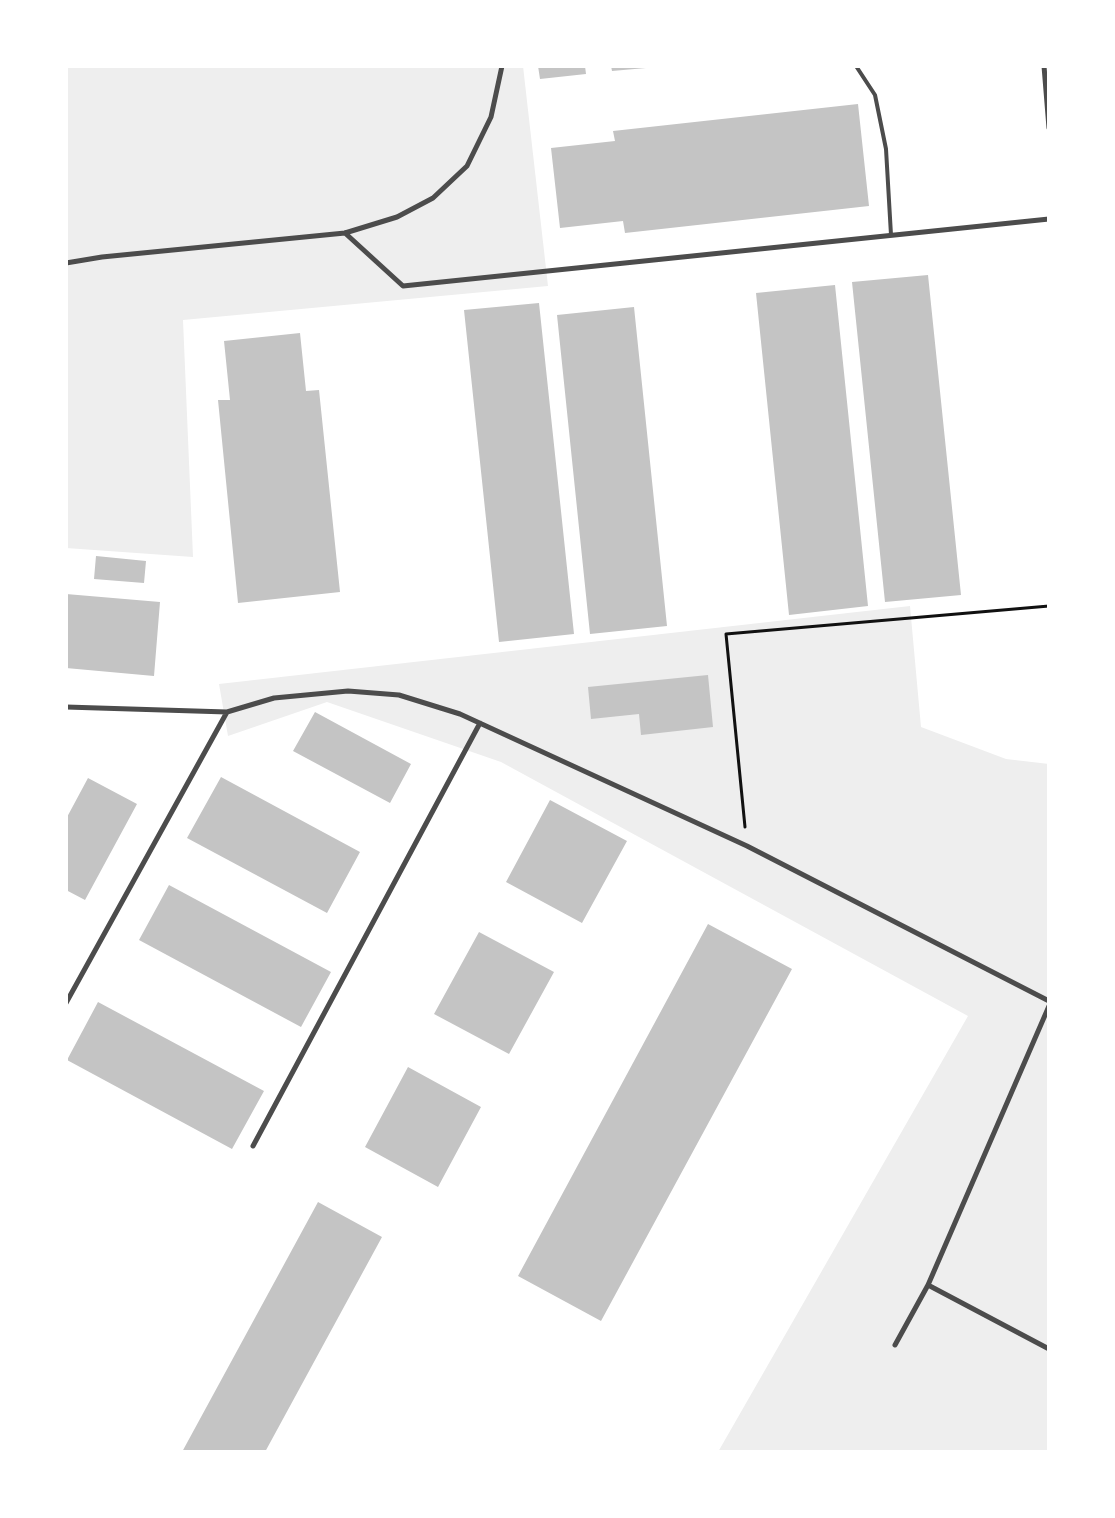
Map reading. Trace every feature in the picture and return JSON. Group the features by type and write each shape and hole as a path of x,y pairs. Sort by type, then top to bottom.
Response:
{"street":[{"path":"66,263 102,257 345,232 397,217 433,198 467,166 491,117 502,66"},
{"path":"1044,66 1049,128"},
{"path":"345,232 402,286 1049,219"},
{"path":"66,707 227,712 274,698 348,691 399,695 460,714 746,846 1049,1001"},
{"path":"66,1003 227,712"},
{"path":"253,1146 480,723"},
{"path":"896,1345 928,1285 1049,1006"},
{"path":"928,1285 1049,1349"}],"lane":[{"path":"856,66 875,95 884,140 891,235"}],"path":[{"path":"746,846 726,634 1049,606"}],"shaded area":[{"path":"66,66 523,66 548,286 183,320 193,557 66,548"},
{"path":"910,606 921,727 1006,759 1049,764 1049,1452 718,1452 968,1016 501,762 327,702 228,736 219,684"}],"building":[{"path":"538,66 585,66 586,74 540,79"},
{"path":"611,66 646,66 646,68 612,71"},
{"path":"858,104 869,206 625,233 623,221 560,228 551,148 615,141 613,131"},
{"path":"928,275 961,595 885,602 852,282"},
{"path":"835,285 868,606 789,615 756,293"},
{"path":"539,303 574,634 499,642 464,310"},
{"path":"634,307 667,626 590,634 557,315"},
{"path":"300,333 306,391 319,390 340,592 238,603 218,400 230,400 224,341"},
{"path":"96,556 146,561 144,583 94,579"},
{"path":"66,594 160,602 154,676 66,668"},
{"path":"708,675 713,727 641,735 639,714 591,719 588,687"},
{"path":"315,712 411,764 390,803 293,751"},
{"path":"221,777 360,852 327,913 187,838"},
{"path":"88,778 137,804 85,900 66,890 66,819"},
{"path":"550,800 627,841 582,923 506,882"},
{"path":"169,885 331,972 301,1027 139,940"},
{"path":"708,924 792,969 601,1321 518,1276"},
{"path":"479,932 554,972 509,1054 434,1014"},
{"path":"98,1002 264,1091 232,1149 67,1060"},
{"path":"408,1067 481,1107 438,1187 365,1147"},
{"path":"318,1202 382,1237 265,1452 182,1452"}]}
